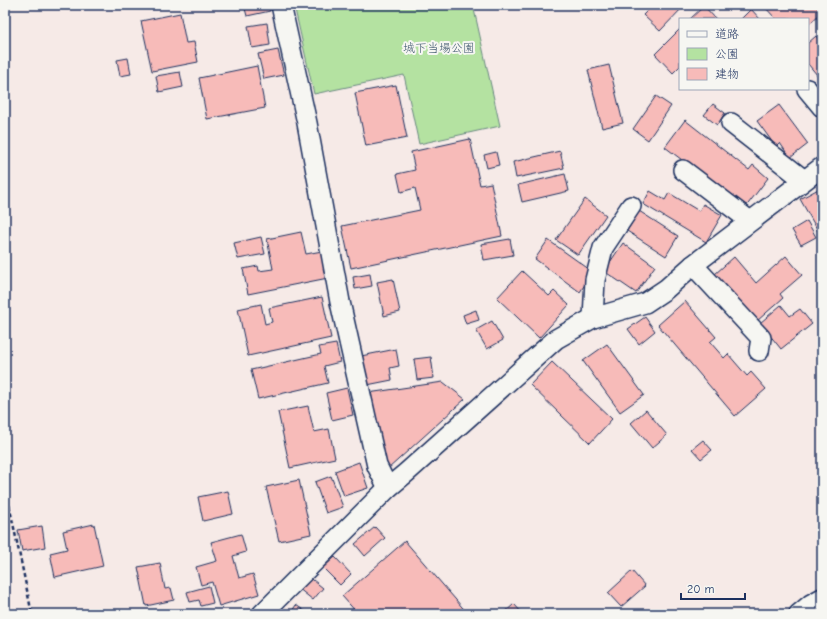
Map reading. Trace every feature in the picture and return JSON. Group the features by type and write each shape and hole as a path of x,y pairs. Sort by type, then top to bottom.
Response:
{"street":[{"path":"281,5 307,124 342,310 376,466 388,488"},
{"path":"808,90 822,107"},
{"path":"731,123 804,180"},
{"path":"262,614 388,488 556,339 593,318 645,303 666,289 693,265 822,167"},
{"path":"684,170 750,221"},
{"path":"593,318 595,280 603,248 631,206"},
{"path":"693,265 761,338 759,351"},
{"path":"799,614 811,604 822,598"}],"path":[{"path":"5,486 32,614"}],"green space":[{"name":"城下当場公園","path":"294,5 473,5 500,126 419,144 404,75 314,94"}],"building":[{"path":"244,5 268,5 270,11 247,16"},
{"path":"653,5 685,5 660,31 643,15"},
{"path":"763,5 815,5 822,12 809,24 809,18 775,18"},
{"path":"704,6 715,18 691,18"},
{"path":"751,9 759,18 742,18"},
{"path":"180,13 186,43 194,42 198,62 152,71 141,21"},
{"path":"267,23 270,45 252,48 248,26"},
{"path":"679,30 679,67 673,73 655,54"},
{"path":"816,36 822,44 822,81 809,65 809,42"},
{"path":"278,50 284,75 264,79 258,54"},
{"path":"128,58 131,74 120,76 117,60"},
{"path":"609,65 623,123 602,128 588,70"},
{"path":"257,66 265,108 207,119 199,78"},
{"path":"180,72 183,87 159,92 156,76"},
{"path":"396,85 407,138 366,146 355,93"},
{"path":"656,96 671,106 648,140 633,129"},
{"path":"713,104 725,113 717,125 704,115"},
{"path":"779,105 808,144 790,158 780,143 776,147 757,121"},
{"path":"685,120 749,170 753,165 768,178 745,208 665,147"},
{"path":"470,139 480,185 491,183 502,236 351,268 342,226 420,210 415,188 401,192 397,174 415,170 411,152"},
{"path":"560,151 564,168 516,178 513,162"},
{"path":"496,152 499,165 487,168 484,155"},
{"path":"565,174 569,191 522,202 518,185"},
{"path":"822,187 822,238 800,199"},
{"path":"650,191 665,200 669,193 699,211 703,204 722,215 706,242 643,204"},
{"path":"585,199 606,215 578,255 556,240"},
{"path":"639,211 678,236 666,256 627,231"},
{"path":"807,221 816,237 801,245 792,230"},
{"path":"301,232 306,254 322,251 328,278 248,294 243,269 258,266 259,271 273,269 267,239"},
{"path":"261,237 265,254 238,259 234,243"},
{"path":"510,239 513,255 484,260 481,244"},
{"path":"548,240 593,272 580,292 535,259"},
{"path":"623,243 655,266 636,293 604,271"},
{"path":"786,256 802,275 780,294 783,298 757,321 715,274 734,257 756,283"},
{"path":"522,271 549,296 554,291 569,305 539,338 497,298"},
{"path":"370,274 372,286 355,289 353,277"},
{"path":"393,279 400,312 384,316 377,282"},
{"path":"322,297 331,338 248,356 238,309 261,304 265,324 272,322 269,308"},
{"path":"685,301 716,337 710,342 724,358 728,354 747,376 751,372 766,389 735,416 658,325"},
{"path":"781,305 790,316 800,309 812,324 781,349 760,323"},
{"path":"476,310 479,320 466,324 463,315"},
{"path":"645,317 655,331 639,344 628,329"},
{"path":"492,321 503,340 487,349 476,330"},
{"path":"336,344 340,362 324,366 328,383 258,399 251,370 321,354 319,347"},
{"path":"607,344 644,395 620,412 583,361"},
{"path":"396,349 399,366 390,368 392,380 367,385 361,356"},
{"path":"431,357 434,378 417,380 414,359"},
{"path":"552,362 612,419 590,443 530,385"},
{"path":"443,382 465,399 388,469 380,461 368,393"},
{"path":"347,388 353,415 332,420 326,393"},
{"path":"308,406 314,432 329,429 335,458 290,468 278,412"},
{"path":"646,410 667,435 652,448 631,423"},
{"path":"703,440 712,450 701,459 692,449"},
{"path":"359,462 368,488 344,496 335,471"},
{"path":"331,476 343,507 326,513 315,482"},
{"path":"299,480 311,534 279,541 266,487"},
{"path":"228,491 233,514 203,521 198,497"},
{"path":"94,524 103,566 55,577 50,553 67,549 63,531"},
{"path":"42,526 45,547 22,551 18,530"},
{"path":"375,527 385,538 365,556 355,544"},
{"path":"241,534 246,552 233,556 239,578 253,574 259,594 219,606 212,582 201,585 196,567 217,561 211,542"},
{"path":"405,541 468,614 358,614 342,596"},
{"path":"335,557 351,574 340,585 323,568"},
{"path":"160,563 165,589 171,588 174,600 146,606 138,567"},
{"path":"632,571 645,586 621,607 608,593"},
{"path":"308,576 323,588 313,600 298,588"},
{"path":"209,586 213,603 201,606 199,600 190,602 187,592"},
{"path":"514,604 523,614 503,614"},
{"path":"296,605 309,614 290,614"}]}
